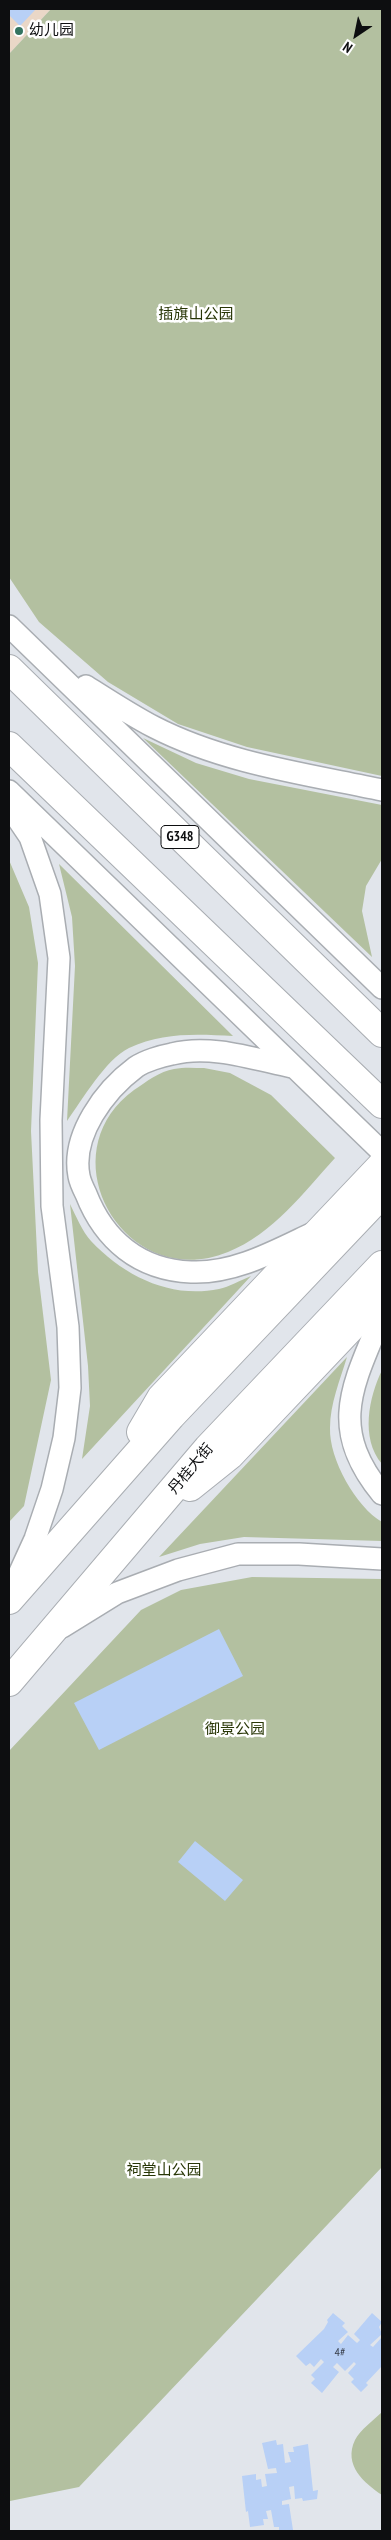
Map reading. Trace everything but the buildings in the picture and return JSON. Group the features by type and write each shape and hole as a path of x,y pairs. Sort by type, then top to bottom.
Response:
{"main road":[{"name":"G348","path":"9,669 382,1033"},
{"path":"9,746 382,1104"},
{"path":"106,1490 161,1398 382,1164"},
{"path":"9,1599 178,1409 382,1194"},
{"name":"丹桂大街","path":"9,1682 208,1448 382,1265"},
{"path":"148,1520 230,1455 382,1295"}],"street":[{"path":"9,626 378,985"},
{"path":"45,661 155,728 200,746 251,762 382,790"},
{"path":"9,791 382,1152"},
{"path":"9,806 30,837 50,894 59,958 51,1111 52,1206 68,1327 70,1388 64,1438 52,1490 35,1539 9,1599"},
{"path":"292,1066 212,1051 173,1053 138,1066 111,1091 91,1117 81,1142 79,1176 94,1215 117,1245 156,1267 191,1272 225,1269 266,1255 321,1229"},
{"path":"382,1315 362,1362 349,1405 351,1441 366,1474 382,1494"},
{"path":"53,1632 117,1593 178,1570 238,1554 299,1554 382,1558"}],"shaded area":[{"name":"幼儿园","path":"9,9 51,9 9,54"}],"green space":[{"name":"插旗山公园","path":"51,9 382,9 382,776 247,747 178,724 108,682 39,622 9,577 9,54"},
{"path":"143,738 196,763 249,779 382,805 382,859 366,886 362,911 372,957"},
{"path":"9,860 29,907 38,963 31,1131 38,1272 51,1380 24,1506 9,1522"},
{"path":"59,864 233,1036 180,1035 154,1039 129,1048 120,1053 103,1070 67,1121 75,966 72,917"},
{"path":"204,1068 230,1073 271,1095 335,1158 287,1211 259,1234 228,1252 191,1260 157,1254 130,1236 109,1211 97,1181 97,1149 108,1117 134,1090 153,1077 169,1070"},
{"path":"70,1204 88,1237 104,1254 118,1265 149,1282 183,1291 201,1291 223,1288 251,1276 82,1459 90,1406 88,1366"},
{"path":"347,1357 330,1419 331,1440 339,1467 354,1494 372,1515 382,1522 382,1541 244,1537 200,1544 159,1557"},
{"path":"382,1370 382,1464 375,1454 371,1442 369,1417 373,1392"},
{"path":"252,1577 382,1579 382,2167 79,2487 10,2501 9,1751 141,1610 181,1590"},
{"path":"382,2412 382,2495 368,2485 357,2472 352,2457 352,2449 357,2436"}],"place":[{"name":"幼儿园","path":"19,31"}],"park label":[{"name":"御景公园","path":"235,1730"},
{"name":"祠堂山公园","path":"164,2171"}]}
